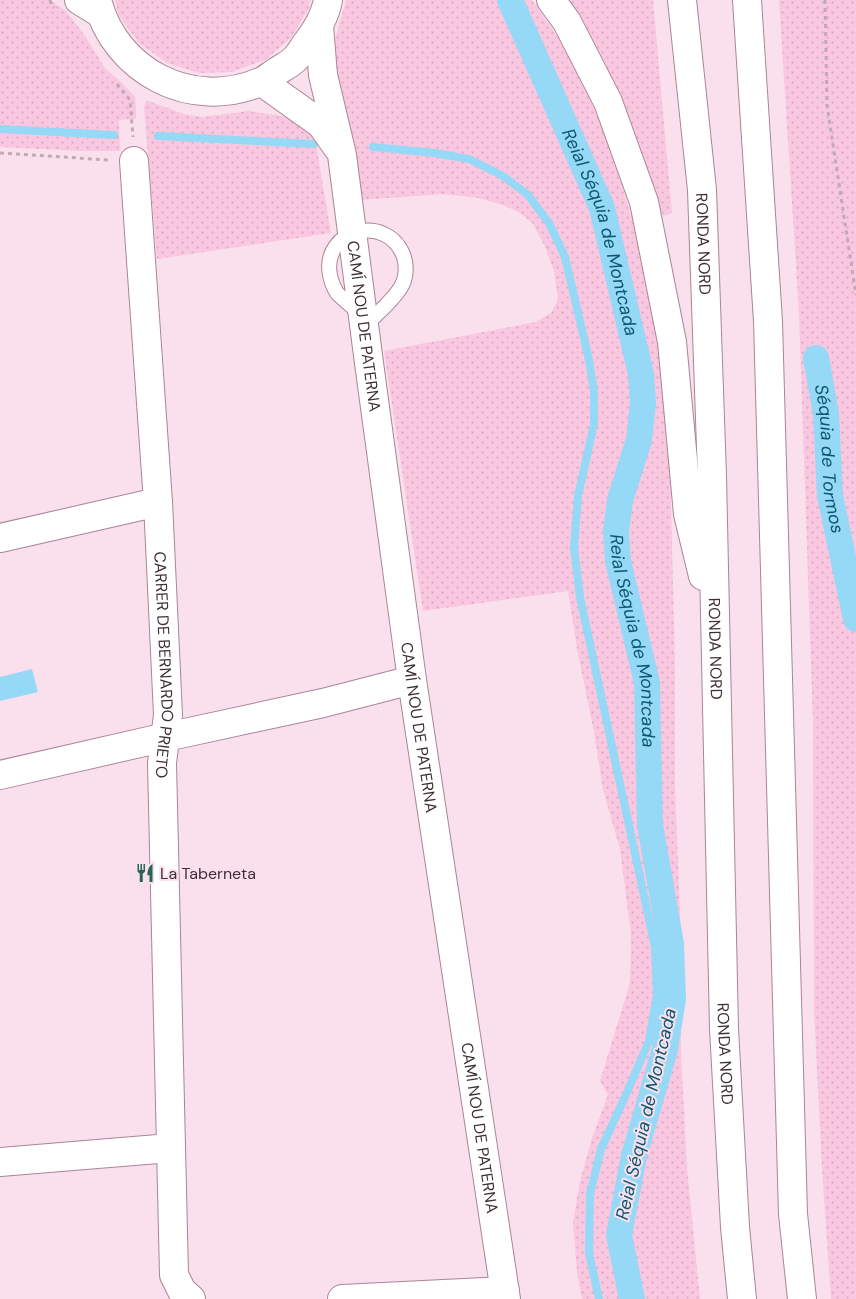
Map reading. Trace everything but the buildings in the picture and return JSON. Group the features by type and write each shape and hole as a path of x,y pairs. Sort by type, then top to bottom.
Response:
{"main road":[{"path":"83,6 131,60 154,76 179,88 207,92 235,90 262,82 295,59 319,26 328,0"},
{"path":"551,0 566,22 608,102 644,202 672,342 688,514 716,631"},
{"name":"RONDA NORD","path":"682,0 702,190 712,476 724,1029 735,1226 742,1299"},
{"path":"747,0 768,321 793,1214 802,1299"},
{"name":"CAMÍ NOU DE PATERNA","path":"319,26 323,75 342,155 412,680 505,1295"},
{"name":"CAMÍ NOU DE PATERNA","path":"262,82 321,124 342,155"},
{"name":"CARRER DE BERNARDO PRIETO","path":"134,161 158,502 168,715 162,763 171,1159 174,1275 183,1296"},
{"path":"0,538 158,502"},
{"path":"0,775 323,703 412,680"},
{"path":"0,1162 171,1159"},
{"path":"342,1299 505,1295"}],"lane":[{"path":"352,234 357,231 370,230 382,233 397,244 405,262 406,275 394,297 363,322"}],"path":[{"path":"50,0 51,4 83,6"},
{"path":"825,0 827,105 856,295"},
{"path":"0,153 134,161 130,100 112,78"}],"shaded area":[{"path":"0,0 50,0 66,11 85,36 105,68 135,97 136,119 119,120 120,151 0,147"},
{"path":"115,0 310,0 309,8 291,38 265,60 232,72 199,73 167,63 139,43 119,16"},
{"path":"346,0 532,0 563,45 596,112 616,164 633,223 658,344 665,388 670,465 675,666 675,787 681,937 681,1054 687,1168 700,1299 582,1299 577,1272 573,1223 580,1181 592,1138 608,1095 600,1081 630,983 631,934 620,849 603,790 568,591 423,611 384,351 536,322 552,312 558,298 554,271 545,247 533,224 520,213 503,205 479,198 444,194 360,200 352,138 344,108 336,93 333,47"},
{"path":"570,0 653,0 672,213 663,216 644,160 611,78 585,25"},
{"path":"779,0 856,0 856,1299 831,1299 822,1169 814,1010 813,724 799,313"},
{"path":"146,100 184,114 202,117 249,111 287,117 304,127 315,138 331,233 157,259 144,108"}],"water":[{"path":"32,669 38,692 0,701 0,677"}],"waterway":[{"name":"Reial Séquia de Montcada","path":"510,0 602,208 641,374 643,403 639,440 620,500 616,531 618,561 647,683 650,825 671,944 673,999 665,1049 634,1156 619,1235 632,1299"},
{"path":"0,129 114,135"},
{"path":"158,136 314,144"},
{"path":"373,147 435,153 469,159 503,176 528,195 549,223 565,257 589,360 594,392 594,424 578,496 574,548 580,597 655,947 657,995 649,1041 601,1149 590,1194 589,1253 599,1299"},
{"name":"Séquia de Tormos","path":"816,358 826,414 830,496 856,619"}],"place":[{"name":"La Taberneta","path":"145,873"}]}
